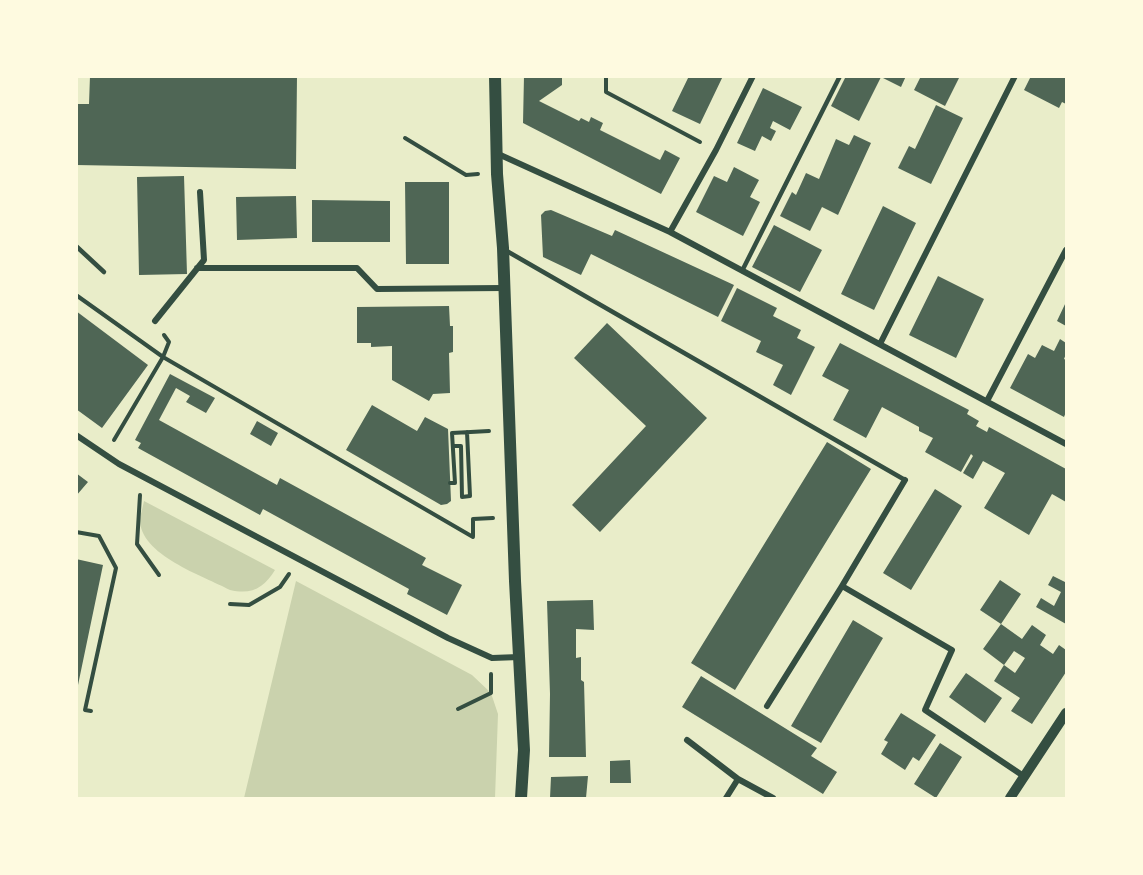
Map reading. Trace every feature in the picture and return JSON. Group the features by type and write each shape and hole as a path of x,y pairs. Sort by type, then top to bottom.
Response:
{"main road":[{"path":"495,76 496,153 503,249 524,750 521,798"}],"street":[{"path":"670,232 716,150 753,76"},
{"path":"880,344 1015,76"},
{"path":"496,153 670,232 1066,444"},
{"path":"155,321 204,260 200,192"},
{"path":"987,401 1066,250"},
{"path":"197,268 357,268 377,290 503,288"},
{"path":"76,435 119,464 448,638 492,658 519,657"},
{"path":"767,706 905,480"},
{"path":"842,586 952,650 925,710 1025,777"},
{"path":"1010,798 1066,713"},
{"path":"687,740 738,779 773,798"},
{"path":"726,798 738,779"}],"lane":[{"path":"742,271 840,76"},
{"path":"76,246 104,272"},
{"path":"503,249 905,480"}],"path":[{"path":"606,76 606,92 716,150"},
{"path":"405,138 466,175 497,174"},
{"path":"76,295 163,357 474,537 473,519"},
{"path":"106,454 163,357"},
{"path":"450,483 455,483 452,433 467,432 470,496 462,497 461,446 453,446"},
{"path":"148,478 139,498 137,544 159,575"},
{"path":"76,532 99,536 116,568 86,710 91,711"},
{"path":"230,604 249,605 280,588 299,558"},
{"path":"458,709 491,693 492,658"}],"green space":[{"path":"144,501 275,570 262,586 245,592 230,590 190,571 161,554 150,543 143,532 140,519"},
{"path":"296,581 472,675 491,693 498,714 495,798 244,798"}],"building":[{"path":"90,76 297,76 296,169 76,165 76,104 89,104"},
{"path":"524,76 562,76 562,85 539,101 579,121 581,118 589,122 591,117 603,123 600,130 660,160 665,150 680,158 661,194 523,123"},
{"path":"689,76 723,76 700,124 672,111"},
{"path":"846,76 906,76 901,87 881,77 859,121 831,106"},
{"path":"921,76 960,76 945,106 914,90"},
{"path":"1031,76 1066,76 1066,104 1062,102 1059,108 1024,90"},
{"path":"763,88 802,107 790,130 773,121 770,128 776,131 771,141 762,136 755,151 737,143"},
{"path":"936,105 963,118 931,184 898,168 909,146 915,149"},
{"path":"854,135 871,143 838,215 822,207 810,231 780,216 792,192 796,195 806,173 819,179 836,139 849,145"},
{"path":"734,167 759,180 750,197 760,202 743,236 696,212 714,176 727,182"},
{"path":"184,176 187,274 139,275 137,177"},
{"path":"405,182 449,182 449,264 406,264"},
{"path":"296,196 297,238 237,240 236,197"},
{"path":"312,200 390,201 390,242 312,242"},
{"path":"883,206 916,223 874,310 841,294"},
{"path":"551,210 612,236 615,230 734,285 718,317 591,254 581,275 543,257 541,215"},
{"path":"774,225 822,250 800,292 752,267"},
{"path":"938,276 984,299 956,358 909,335"},
{"path":"737,288 777,308 773,316 801,330 797,338 815,347 791,395 773,385 783,365 756,352 761,341 721,321"},
{"path":"1066,302 1066,326 1057,321"},
{"path":"449,306 450,326 453,326 453,352 449,353 450,393 433,394 429,401 392,380 392,346 371,347 371,343 357,343 357,307"},
{"path":"76,311 148,365 102,428 76,409"},
{"path":"607,323 707,418 600,532 572,505 646,426 574,358"},
{"path":"1060,339 1066,343 1064,359 1066,360 1066,412 1064,417 1010,388 1028,354 1035,358 1042,345 1054,351"},
{"path":"840,343 969,410 967,414 979,421 976,426 987,432 989,427 1066,469 1066,502 1052,494 1029,535 984,508 1005,473 983,461 973,479 963,473 973,456 971,454 961,472 925,452 933,438 919,431 919,427 882,407 866,438 833,420 849,390 822,376"},
{"path":"170,374 215,398 206,413 186,402 190,396 176,388 159,420 277,485 280,478 426,558 422,565 462,585 447,615 407,594 409,589 263,509 260,515 138,448 141,443 135,440"},
{"path":"372,405 417,431 425,417 448,429 451,501 441,505 346,450"},
{"path":"257,421 278,433 271,446 250,434"},
{"path":"827,442 871,469 735,690 691,663"},
{"path":"76,473 88,482 76,496"},
{"path":"935,489 962,506 911,590 883,573"},
{"path":"76,559 103,565 78,685 76,685"},
{"path":"1053,576 1065,582 1066,579 1066,624 1036,607 1041,598 1054,606 1061,592 1048,585"},
{"path":"1000,580 1021,594 1001,624 980,610"},
{"path":"593,600 594,630 576,629 576,658 581,657 581,680 584,682 586,757 549,757 550,694 547,601"},
{"path":"853,620 883,638 821,743 791,726"},
{"path":"1001,624 1022,639 1032,625 1046,635 1040,645 1053,654 1059,645 1066,650 1066,672 1032,724 1011,711 1020,698 994,681 1004,665 983,649","holes":["1014,651 1025,658 1015,673 1004,665"]},
{"path":"966,673 1002,698 985,723 949,697"},
{"path":"701,676 817,748 811,756 837,772 823,794 682,707"},
{"path":"901,713 936,735 919,761 913,757 905,770 881,754 888,742 884,740"},
{"path":"940,743 962,757 936,798 914,784"},
{"path":"630,760 631,783 610,783 610,761"},
{"path":"588,776 586,798 550,798 551,777"}]}
